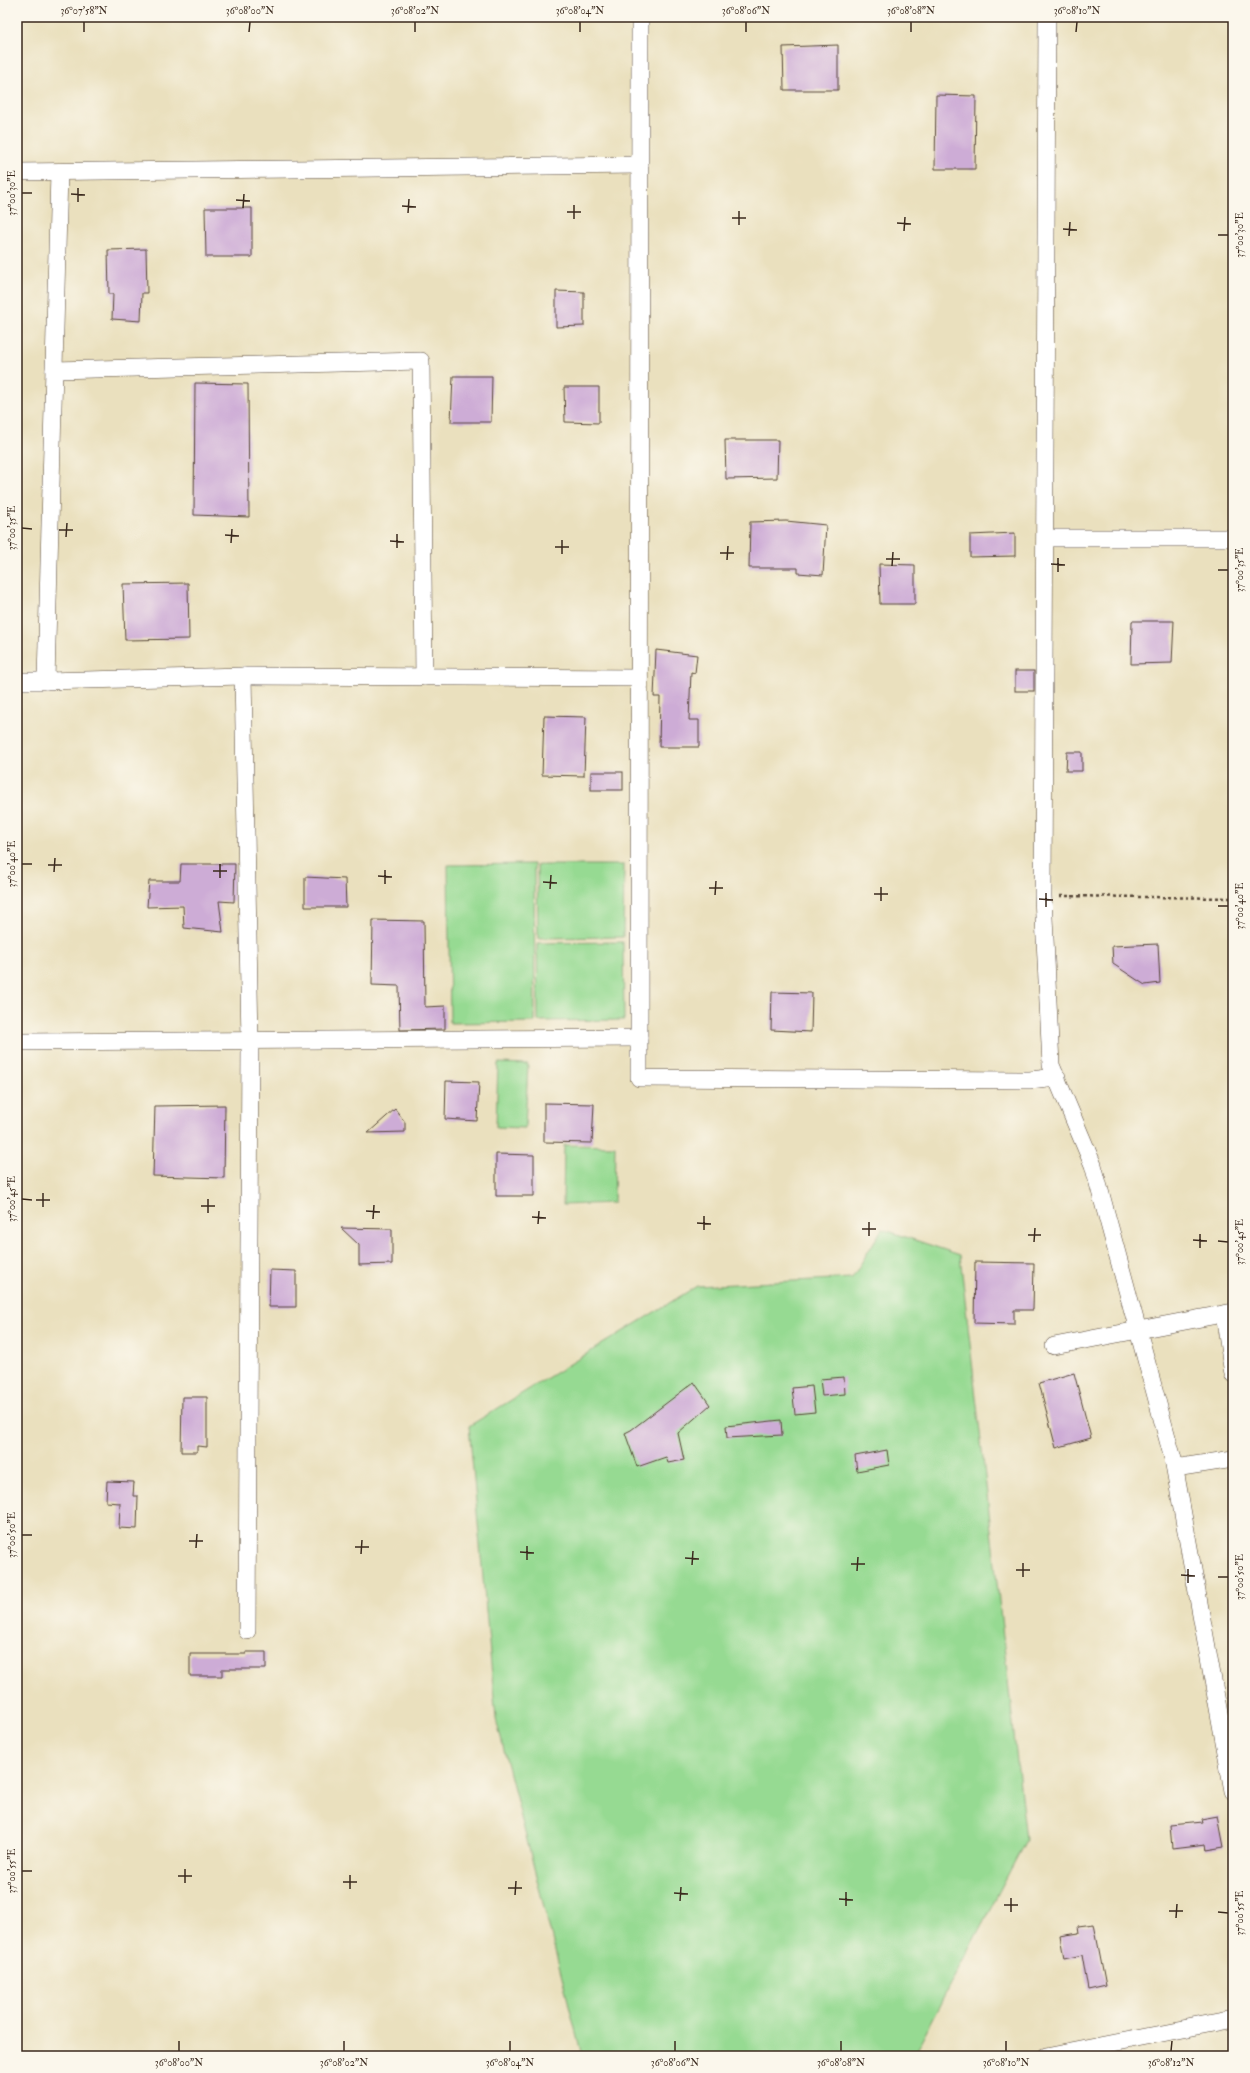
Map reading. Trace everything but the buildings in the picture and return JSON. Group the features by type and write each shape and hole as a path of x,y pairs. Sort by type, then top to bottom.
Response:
{"street":[{"path":"640,17 639,1078 1030,1080 1057,1077"},
{"path":"1047,17 1046,538 1043,896 1051,1065 1094,1165 1175,1468 1233,1791"},
{"path":"17,172 640,165"},
{"path":"46,681 59,172"},
{"path":"54,370 421,361 424,677"},
{"path":"1046,538 1233,538"},
{"path":"17,681 243,676 639,678"},
{"path":"243,676 250,1040 247,1631"},
{"path":"17,1042 639,1038"},
{"path":"1054,1346 1228,1313 1233,1374"},
{"path":"1175,1468 1233,1459"},
{"path":"1046,2056 1233,2019"}],"path":[{"path":"1043,896 1233,898"}],"green space":[{"path":"534,864 535,1022 450,1023 448,865"},
{"path":"537,865 624,865 623,937 538,938"},
{"path":"623,942 624,1020 538,1021 537,943"},
{"path":"498,1063 528,1064 525,1128 496,1127"},
{"path":"564,1145 615,1146 614,1203 563,1205"},
{"path":"882,1229 960,1255 1026,1840 913,2056 582,2056 496,1719 469,1426 697,1286 852,1278"}]}
